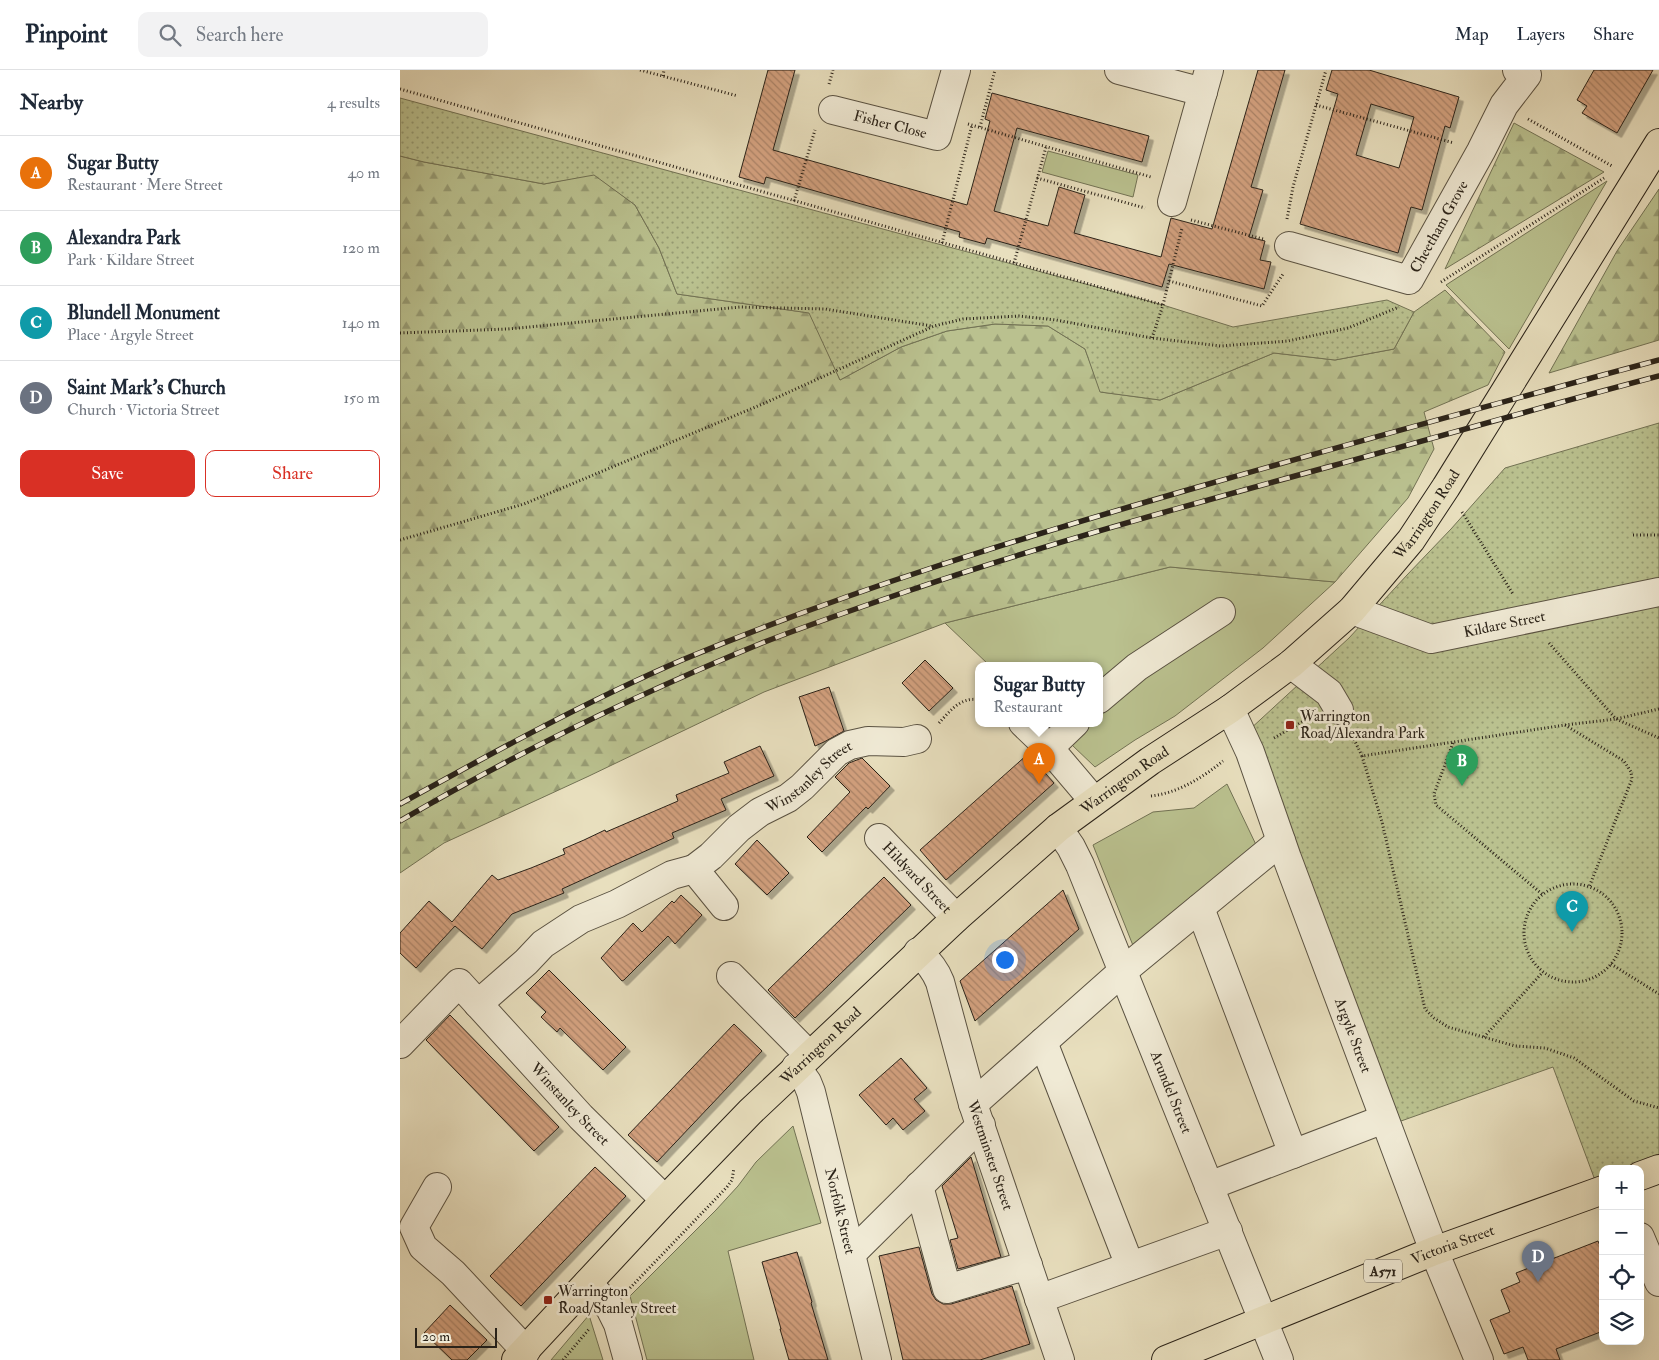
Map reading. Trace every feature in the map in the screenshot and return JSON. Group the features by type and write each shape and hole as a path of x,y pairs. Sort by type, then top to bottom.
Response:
{"main road":[{"name":"Warrington Road","path":"521,1355 665,1200 750,1112 918,952 1058,828 1150,761 1230,709 1291,664 1352,610 1411,540 1659,143"},
{"path":"1644,1175 1659,1169"},
{"name":"Victoria Street","path":"1166,1360 1434,1251 1599,1191"}],"street":[{"name":"Fisher Close","path":"826,108 937,136 956,70"},
{"path":"1120,70 1206,81 1171,203"},
{"name":"Cheetham Grove","path":"1293,247 1409,280 1481,151 1504,105 1524,72"},
{"name":"Kildare Street","path":"1352,610 1431,639 1659,592"},
{"path":"1103,697 1137,667 1221,612"},
{"path":"1291,664 1329,693 1339,710"},
{"name":"Argyle Street","path":"1230,709 1250,752 1384,1119 1434,1251 1479,1360"},
{"path":"1027,727 1049,748 1094,801"},
{"path":"1049,748 1071,727"},
{"name":"Winstanley Street","path":"478,1004 526,962 543,944 581,919 616,904 672,875 694,869 712,856 739,828 760,812 788,798 802,787 837,752 850,745 868,741 904,742 917,739"},
{"name":"Arundel Street","path":"1058,828 1072,848 1080,865 1279,1360"},
{"name":"Hildyard Street","path":"879,838 956,918"},
{"path":"851,1254 919,1186 977,1115 1043,1042 1123,971 1281,841"},
{"path":"694,869 724,906"},
{"path":"1200,908 1293,1154"},
{"name":"Westminster Street","path":"918,952 930,963 940,982 977,1115 1060,1360"},
{"name":"Norfolk Street","path":"731,976 803,1061 877,1360"},
{"name":"Winstanley Street","path":"400,1044 459,983 581,1117 665,1200"},
{"path":"1043,1042 1130,1266"},
{"path":"1209,1186 1384,1119"},
{"path":"919,1186 947,1289 1028,1265"},
{"path":"437,1187 414,1227 424,1247 454,1273 521,1355"},
{"path":"1039,1299 1228,1231"},
{"path":"1644,1246 1659,1282"},
{"path":"588,1283 610,1308 618,1324 628,1360"}],"path":[{"path":"640,70 738,96"},
{"path":"663,76 664,70"},
{"path":"794,201 826,108 833,70"},
{"path":"980,127 995,70"},
{"path":"1169,280 1262,306 1293,247 1286,228 1293,187 1326,70"},
{"path":"400,89 1163,305"},
{"path":"1316,105 1481,151"},
{"path":"1504,105 1617,169"},
{"path":"942,118 980,127 1046,147 1171,203 1293,247"},
{"path":"942,243 972,125"},
{"path":"1014,263 1046,147"},
{"path":"1434,286 1609,174"},
{"path":"1037,178 1171,203"},
{"path":"1152,338 1163,305 1182,227"},
{"path":"400,540 524,504 765,403 934,326 963,318 1018,316 1056,320 1152,338 1221,346 1288,341 1348,328 1400,306"},
{"path":"400,333 508,329 740,307 825,309 934,326"},
{"path":"1633,535 1659,535"},
{"path":"917,739 932,730 951,709 962,702 975,699"},
{"path":"1659,709 1616,719 1362,756 1382,822 1425,1009 1434,1018 1448,1027 1515,1046 1545,1048 1574,1058 1634,1101 1659,1108"},
{"path":"1565,725 1624,761 1631,772 1632,779 1589,887"},
{"path":"1453,743 1434,794 1436,805 1542,894"},
{"path":"1579,883 1589,887 1595,888 1608,898 1618,912 1622,928 1621,944 1611,964 1604,972 1590,980 1574,983 1558,980 1542,973 1532,961 1524,946 1523,930 1526,914 1535,900 1548,890 1563,884 1579,883"},
{"path":"1611,964 1659,994"},
{"path":"1484,1037 1542,973"}],"green space":[{"path":"400,98 1163,305 1233,327 1387,300 1414,312 1394,349 1335,360 1274,353 1160,400 1100,392 1085,349 1048,326 995,324 947,331 901,347 840,380 809,313 677,294 659,248 635,205 594,175 544,184 400,156"},
{"path":"1514,123 1604,172 1445,269"},
{"path":"1048,151 1138,175 1133,197 1042,172"},
{"path":"400,156 544,184 594,174 635,205 659,248 677,294 810,313 840,380 901,347 947,331 995,324 1048,326 1085,349 1101,392 1160,400 1274,353 1335,360 1394,349 1414,312 1445,290 1505,352 1488,385 1424,412 1434,449 1408,498 1335,582 1170,567 945,623 764,692 444,843 400,873"},
{"path":"1607,181 1509,349 1446,285"},
{"path":"1659,189 1659,340 1549,373 1617,251"},
{"path":"1659,423 1659,1168 1644,1168 1644,1165 1599,1165 1599,1191 1553,1067 1387,1126 1248,731 1349,638 1505,468"},
{"path":"1170,567 1335,582 1263,648 1175,716 1095,767 1053,727 1103,727 1103,662 986,662 945,623"},
{"path":"1227,784 1259,851 1134,948 1093,845 1153,812 1194,808"},
{"path":"793,1126 821,1223 728,1251 754,1360 647,1360 630,1296 716,1210 738,1186 756,1162"},
{"path":"589,1315 603,1360 551,1360"}],"building":[{"path":"768,70 795,70 773,150 967,205 990,121 985,119 992,93 1149,136 1142,162 1017,128 994,211 1048,226 1059,187 1085,195 1074,233 1161,257 1171,218 1212,229 1258,70 1285,70 1251,187 1263,190 1249,237 1265,241 1260,260 1271,262 1264,289 1169,264 1162,287 987,238 985,244 959,237 960,232 766,177 764,184 739,177"},
{"path":"1332,70 1369,70 1459,97 1450,128 1445,126 1422,210 1411,207 1398,253 1300,224 1338,94 1326,90","holes":["1371,104 1414,117 1399,168 1356,155"]},
{"path":"1594,70 1653,70 1617,133 1582,113 1587,106 1577,100"},
{"path":"925,660 953,688 929,711 902,683"},
{"path":"829,687 844,731 815,746 799,697"},
{"path":"760,746 774,776 721,799 726,810 672,833 674,838 562,889 564,893 512,914 482,949 455,926 416,968 400,953 400,933 429,901 452,922 492,875 498,880 531,868 565,854 563,849 678,801 676,795 729,773 724,762"},
{"path":"1028,754 1054,783 946,880 920,850"},
{"path":"862,758 890,786 868,809 866,807 822,852 807,837 850,792 835,777 849,763"},
{"path":"757,840 789,873 767,895 735,864"},
{"path":"884,877 911,905 795,1018 768,990"},
{"path":"1063,890 1079,929 975,1021 960,981"},
{"path":"681,895 702,915 675,944 668,936 622,981 601,958 633,923 642,932 672,901 674,903"},
{"path":"549,970 626,1047 603,1070 560,1028 557,1032 541,1017 546,1012 526,993"},
{"path":"450,1015 559,1127 534,1151 426,1040"},
{"path":"734,1024 762,1051 657,1162 628,1135"},
{"path":"901,1058 927,1088 914,1099 925,1111 903,1130 893,1118 886,1125 859,1095"},
{"path":"971,1157 1001,1257 958,1269 950,1240 958,1238 942,1186"},
{"path":"595,1167 626,1196 521,1306 490,1276"},
{"path":"1598,1241 1599,1333 1556,1349 1560,1360 1528,1360 1523,1347 1504,1354 1490,1320 1510,1312 1501,1290 1520,1282 1516,1273"},
{"path":"919,1247 932,1294 936,1300 943,1304 951,1304 1012,1286 1030,1344 980,1360 903,1360 879,1256"},
{"path":"797,1252 828,1360 789,1360 780,1329 762,1262"},
{"path":"450,1305 487,1340 467,1360 452,1360 424,1333"}],"railway":[{"path":"400,804 610,693 682,660 809,610 937,566 1067,525 1428,422 1659,360"},
{"path":"400,821 533,748 624,704 762,643 832,617 955,575 1114,527 1659,376"}],"place":[{"name":"Warrington Road/Alexandra Park","path":"1290,725"},
{"name":"Sugar Butty","path":"1039,784"},
{"name":"Alexandra Park","path":"1462,786"},
{"name":"Blundell Monument","path":"1572,932"},
{"name":"Saint Mark's Church","path":"1538,1282"},
{"name":"Warrington Road/Stanley Street","path":"548,1300"}]}
